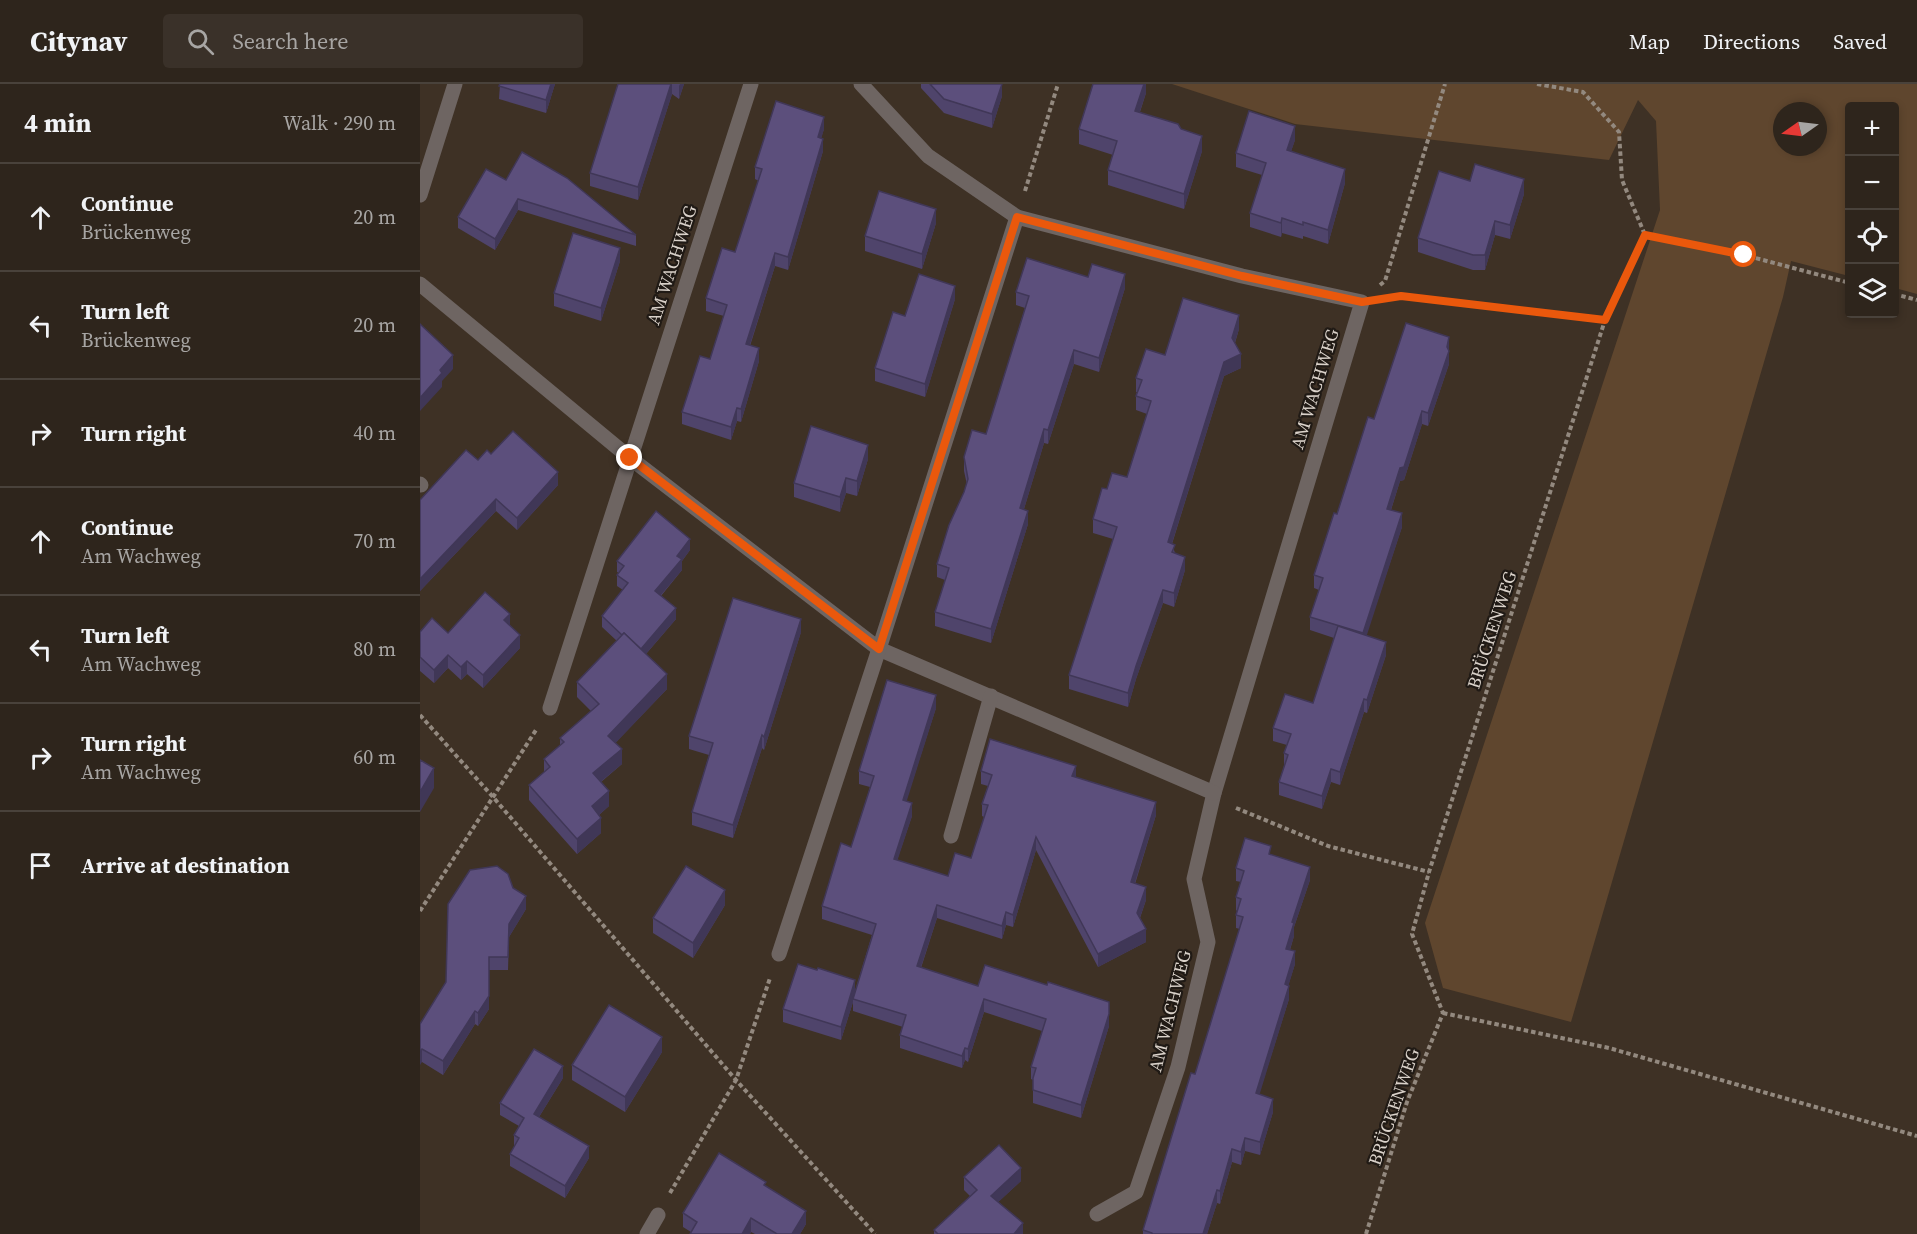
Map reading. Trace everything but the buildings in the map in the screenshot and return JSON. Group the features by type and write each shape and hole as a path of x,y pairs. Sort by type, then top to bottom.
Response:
{"street":[{"path":"420,195 455,84"},
{"name":"AM WACHWEG","path":"550,708 751,84"},
{"path":"861,84 928,156 1017,217 1242,276 1362,302"},
{"path":"779,954 1017,217"},
{"path":"420,284 630,458 879,649 1214,793"},
{"name":"AM WACHWEG","path":"1097,1214 1136,1192 1178,1067 1208,942 1194,879 1214,793 1362,302"},
{"path":"951,836 991,696"},
{"path":"646,1234 658,1215"}],"path":[{"path":"1017,217 1058,84"},
{"path":"1362,302 1385,280 1445,84"},
{"path":"1537,84 1583,92 1618,132 1622,180 1645,235 1744,255 1845,282"},
{"name":"BRÜCKENWEG","path":"1366,1234 1407,1102 1443,1013 1412,934 1429,872 1605,320 1645,235"},
{"path":"1899,295 1917,300"},
{"path":"1362,302 1401,296 1605,320"},
{"path":"420,911 550,708"},
{"path":"420,715 736,1080 874,1234"},
{"path":"1214,793 1236,808 1328,846 1429,872"},
{"path":"658,1215 736,1080 779,954"},
{"path":"1443,1013 1609,1048 1917,1136"}],"shaded area":[{"path":"1172,84 1917,84 1917,294 1899,289 1899,102 1845,102 1845,275 1791,261 1783,297 1571,1022 1443,988 1425,923 1660,210 1656,121 1638,100 1609,160 1295,124"}],"route":[{"path":"630,458 879,649 1017,217 1242,276 1362,302 1401,296 1605,320 1645,235 1744,255"}]}
